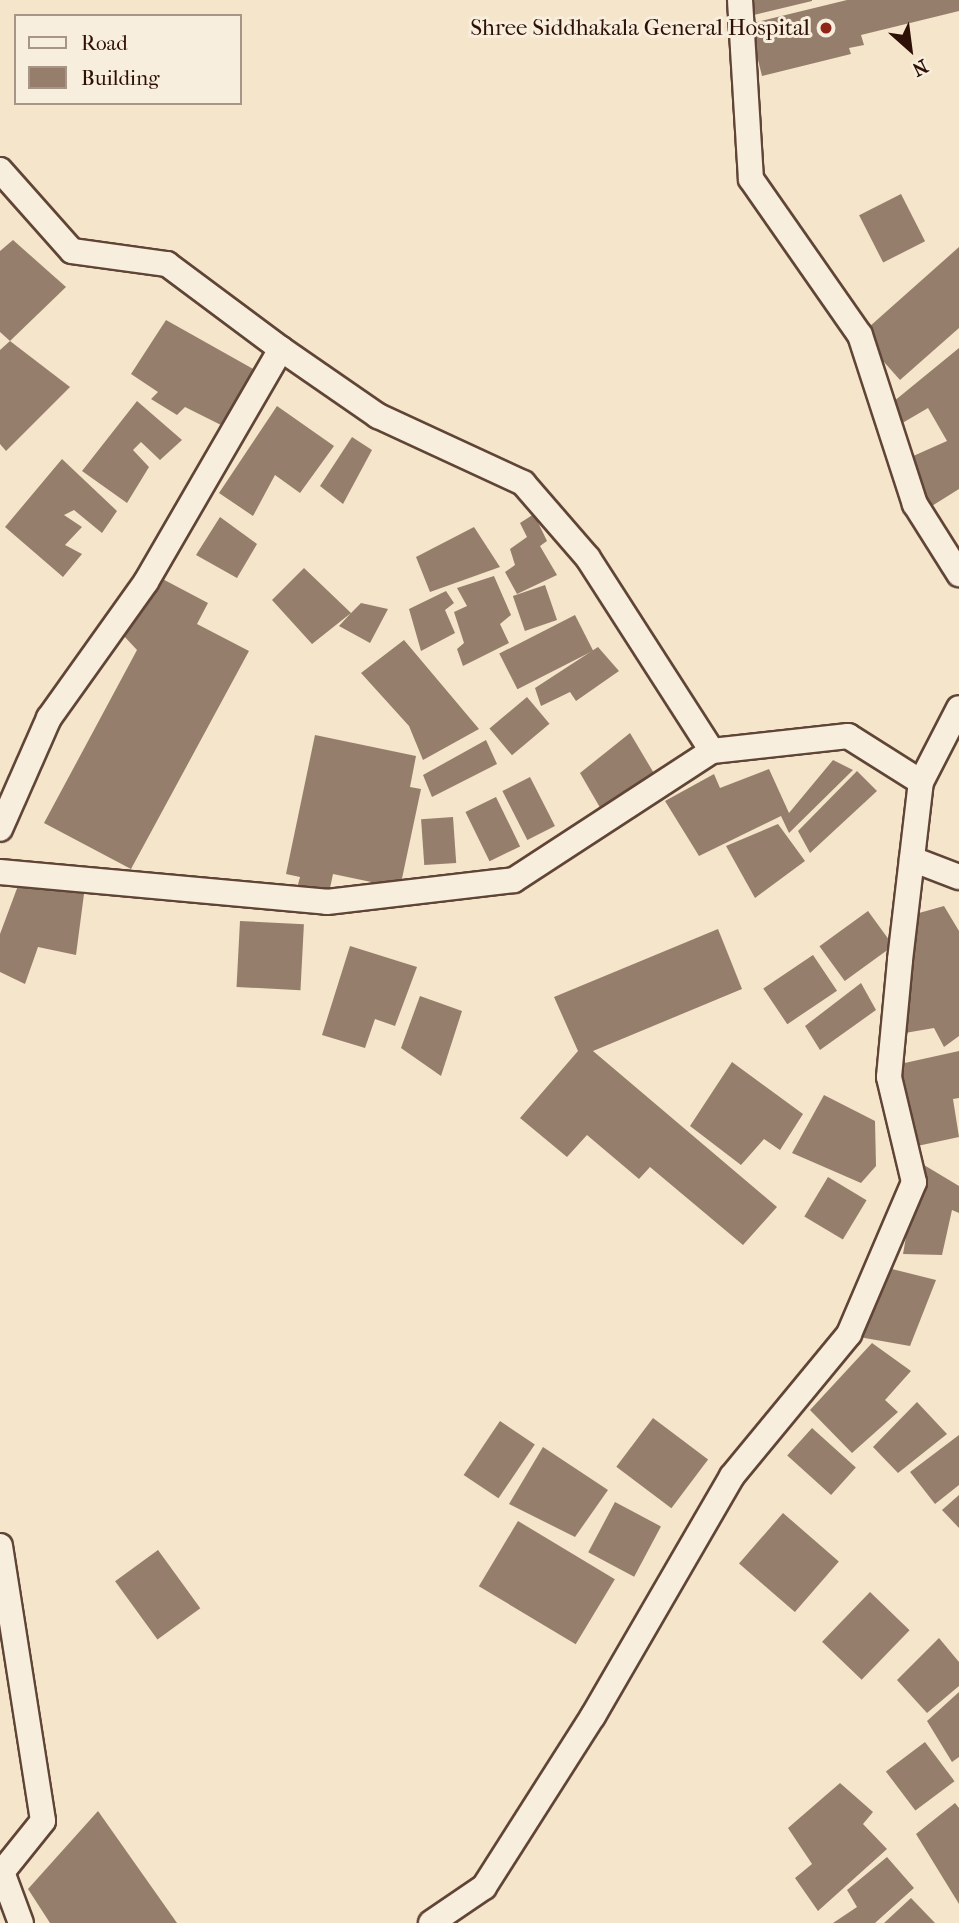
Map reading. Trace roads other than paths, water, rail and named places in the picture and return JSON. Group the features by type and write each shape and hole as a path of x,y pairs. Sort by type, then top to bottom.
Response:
{"street":[{"path":"740,0 751,179 860,335 915,504 959,574"},
{"path":"0,170 72,251 167,264 281,349 378,416 523,483 588,558 712,751"},
{"path":"0,828 49,718 146,582 281,349"},
{"path":"431,1923 484,1887 593,1716 732,1476 849,1334 914,1182 889,1077 921,782 959,708"},
{"path":"0,872 327,902 514,880 712,751 848,736 921,782"},
{"path":"912,859 959,877"},
{"path":"0,1546 43,1821 2,1872 21,1923"}],"place":[{"name":"Shree Siddhakala General Hospital","path":"826,28"}]}
